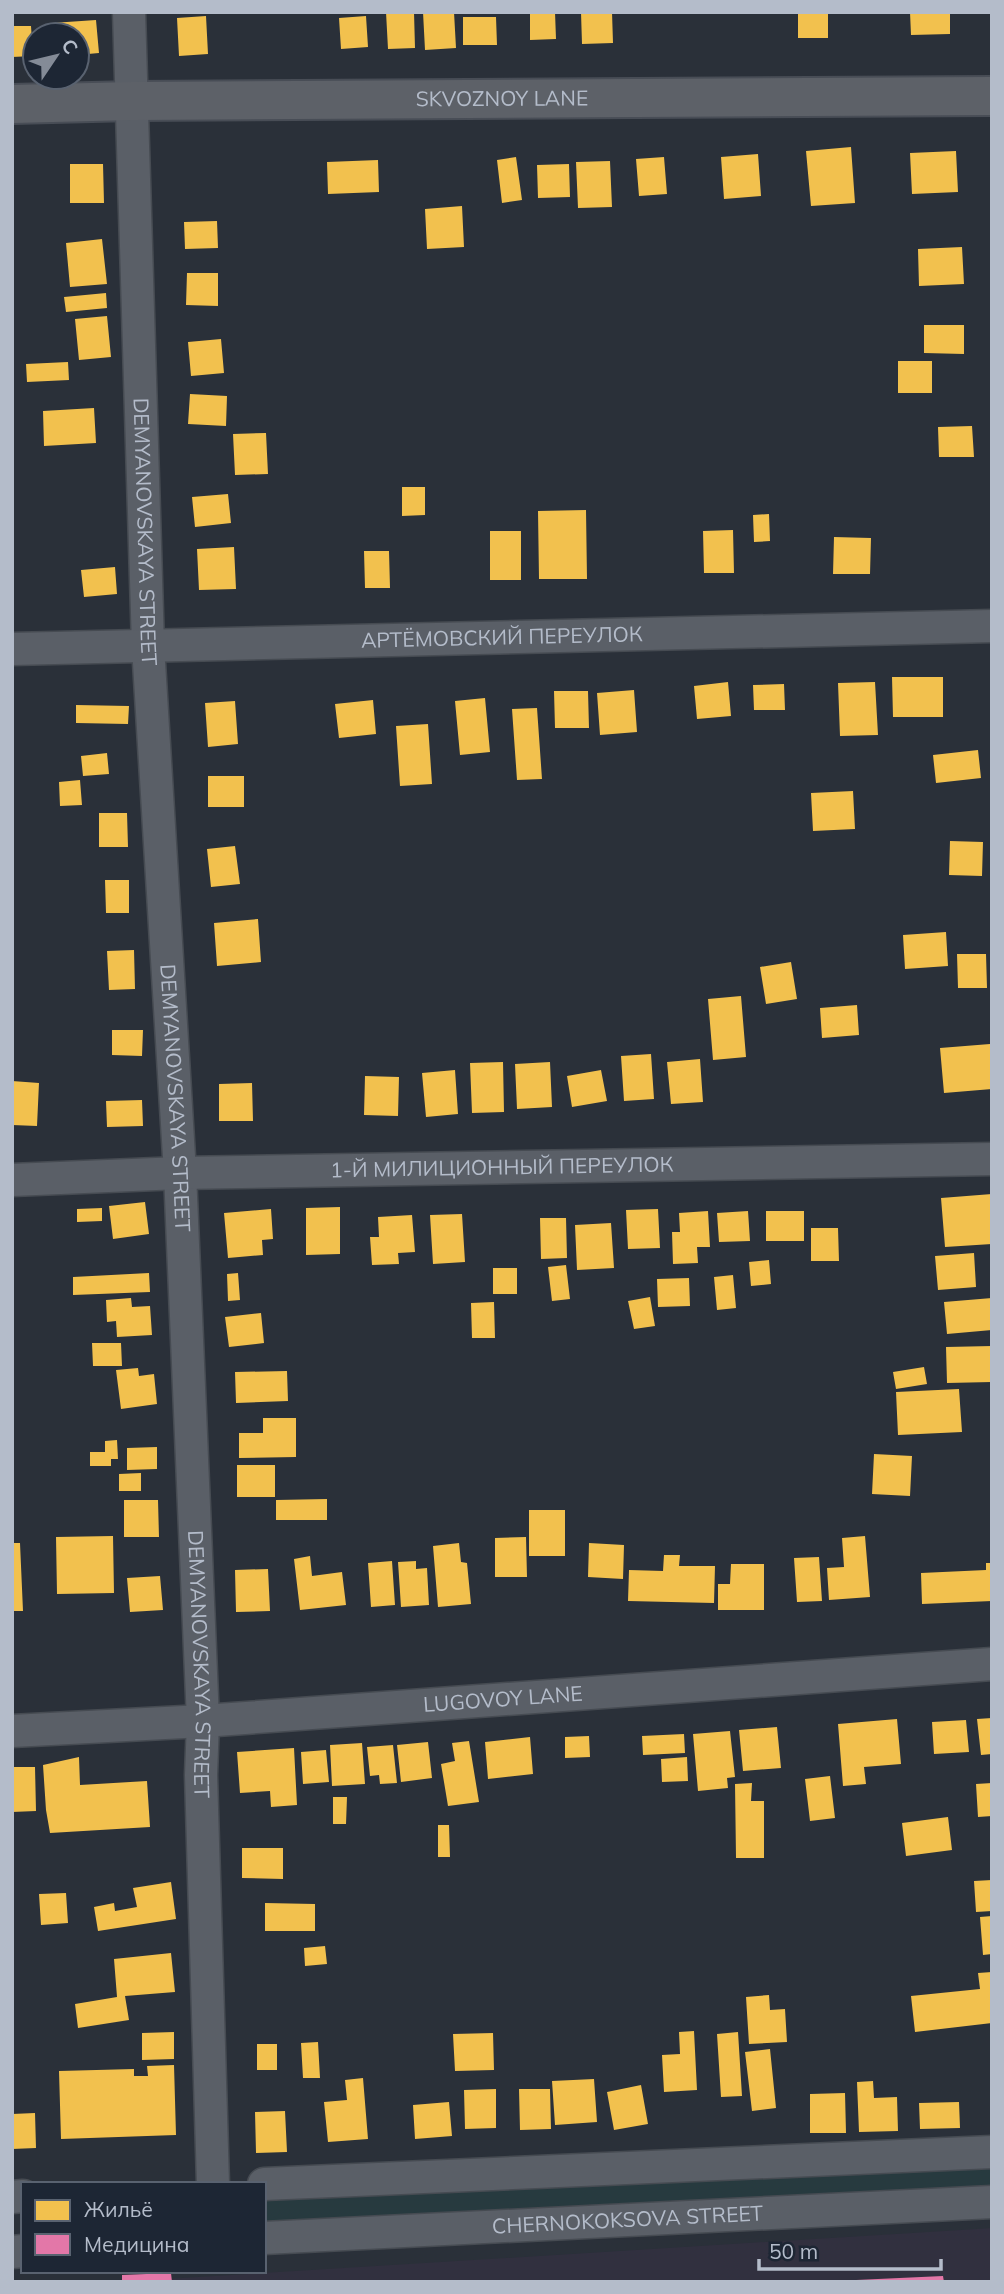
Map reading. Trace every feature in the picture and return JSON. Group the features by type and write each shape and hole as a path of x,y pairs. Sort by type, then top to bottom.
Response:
{"main road":[{"name":"SKVOZNOY LANE","path":"12,104 992,96"}],"street":[{"name":"DEMYANOVSKAYA STREET","path":"129,12 148,646 180,1173 203,1721 201,1775 213,2182"},
{"name":"АРТЁМОВСКИЙ ПЕРЕУЛОК","path":"12,649 992,626"},
{"name":"1-Й МИЛИЦИОННЫЙ ПЕРЕУЛОК","path":"12,1181 180,1173 992,1159"},
{"name":"LUGOVOY LANE","path":"12,1731 203,1721 992,1664"},
{"path":"266,2184 992,2152"},
{"name":"CHERNOKOKSOVA STREET","path":"266,2238 992,2202"}],"shaded area":[{"path":"992,2228 992,2282 116,2282 266,2273"}],"green space":[{"path":"992,2160 992,2187 266,2221 266,2200"}],"building: Жильё":[{"path":"386,12 414,12 415,48 388,49"},
{"path":"423,12 454,12 456,48 425,50"},
{"path":"530,12 555,12 556,39 530,40"},
{"path":"581,12 612,12 613,43 582,44"},
{"path":"798,12 828,12 828,38 798,38"},
{"path":"910,12 950,12 950,34 911,35"},
{"path":"206,16 208,54 179,56 177,18"},
{"path":"366,16 368,47 341,49 339,18"},
{"path":"463,17 496,17 497,45 463,45"},
{"path":"96,20 99,53 91,54 91,21 81,21"},
{"path":"12,26 21,26 21,57 12,57"},
{"path":"851,147 855,203 811,206 806,151"},
{"path":"956,151 958,192 912,194 910,153"},
{"path":"758,154 761,196 724,199 721,157"},
{"path":"516,157 522,200 502,203 497,160"},
{"path":"664,157 667,194 639,196 636,159"},
{"path":"378,160 379,192 328,194 327,162"},
{"path":"610,161 612,207 578,208 576,162"},
{"path":"70,164 103,164 104,203 70,203"},
{"path":"569,164 570,197 538,198 537,165"},
{"path":"462,206 464,247 427,249 425,209"},
{"path":"217,221 218,248 185,249 184,222"},
{"path":"102,239 107,284 70,287 66,243"},
{"path":"962,247 964,284 919,286 918,249"},
{"path":"187,273 218,273 218,306 186,305"},
{"path":"106,293 107,308 66,312 64,297"},
{"path":"107,316 111,357 79,360 75,319"},
{"path":"924,325 964,325 964,354 924,353"},
{"path":"221,339 224,373 191,376 188,342"},
{"path":"898,361 932,361 932,393 898,393"},
{"path":"68,362 69,380 27,382 26,364"},
{"path":"190,394 227,396 226,426 188,424"},
{"path":"94,408 96,443 44,446 43,411"},
{"path":"972,426 974,457 939,457 938,427"},
{"path":"266,433 268,474 235,475 233,434"},
{"path":"402,487 425,487 425,515 402,516"},
{"path":"228,494 231,523 195,527 192,497"},
{"path":"586,510 587,579 539,579 538,511"},
{"path":"769,514 770,541 754,542 753,515"},
{"path":"733,530 734,573 704,573 703,531"},
{"path":"490,531 521,531 521,580 490,580"},
{"path":"834,537 871,538 870,574 833,574"},
{"path":"234,547 236,589 199,590 197,549"},
{"path":"364,551 389,551 390,588 365,588"},
{"path":"115,567 117,594 84,597 81,570"},
{"path":"892,677 943,677 943,717 893,717"},
{"path":"728,682 731,716 697,719 694,686"},
{"path":"875,682 878,735 840,736 838,683"},
{"path":"784,684 785,710 754,710 753,685"},
{"path":"634,690 637,732 600,735 597,693"},
{"path":"554,691 588,691 589,728 555,728"},
{"path":"485,698 490,752 460,755 455,701"},
{"path":"373,700 376,734 339,738 335,704"},
{"path":"235,701 238,744 208,747 205,703"},
{"path":"76,705 129,706 128,724 76,723"},
{"path":"537,708 542,779 517,780 512,709"},
{"path":"428,724 432,784 400,786 396,726"},
{"path":"978,750 981,778 936,783 933,755"},
{"path":"107,753 109,774 83,776 81,756"},
{"path":"208,776 244,776 244,807 208,807"},
{"path":"80,780 82,805 60,806 59,782"},
{"path":"853,791 855,829 813,831 811,793"},
{"path":"99,813 127,813 128,847 99,847"},
{"path":"950,841 983,842 982,876 949,875"},
{"path":"235,846 240,884 211,887 207,849"},
{"path":"105,880 129,880 129,913 106,913"},
{"path":"258,919 261,962 217,966 214,923"},
{"path":"946,932 948,966 905,969 903,935"},
{"path":"134,950 135,989 109,990 107,951"},
{"path":"957,954 986,954 987,988 958,988"},
{"path":"791,962 797,999 766,1004 760,967"},
{"path":"741,996 746,1057 713,1060 708,999"},
{"path":"857,1005 859,1035 822,1038 820,1008"},
{"path":"112,1030 143,1030 142,1056 112,1055"},
{"path":"990,1044 992,1089 944,1093 940,1048"},
{"path":"651,1054 654,1099 624,1101 621,1056"},
{"path":"700,1059 703,1102 671,1104 667,1062"},
{"path":"503,1062 504,1112 472,1113 470,1063"},
{"path":"550,1062 552,1107 517,1109 515,1064"},
{"path":"455,1070 458,1114 426,1117 422,1073"},
{"path":"601,1070 607,1101 572,1107 567,1076"},
{"path":"365,1076 399,1077 398,1116 364,1115"},
{"path":"12,1081 39,1083 37,1126 12,1125"},
{"path":"252,1083 253,1121 219,1121 219,1084"},
{"path":"142,1100 143,1126 107,1127 106,1101"},
{"path":"992,1194 992,1244 945,1247 941,1198"},
{"path":"145,1202 149,1234 113,1239 109,1206"},
{"path":"340,1207 340,1254 306,1255 306,1208"},
{"path":"102,1208 102,1221 77,1222 77,1209"},
{"path":"271,1209 273,1239 262,1240 263,1255 228,1258 224,1213"},
{"path":"658,1209 660,1248 628,1249 626,1210"},
{"path":"708,1211 710,1247 697,1247 698,1263 673,1264 672,1232 680,1232 679,1213"},
{"path":"748,1211 750,1241 719,1242 717,1213"},
{"path":"766,1211 804,1211 804,1241 766,1241"},
{"path":"462,1214 465,1262 433,1264 430,1215"},
{"path":"412,1215 415,1252 398,1253 399,1264 372,1265 370,1237 379,1237 378,1217"},
{"path":"540,1218 566,1218 567,1258 541,1259"},
{"path":"611,1223 614,1268 577,1270 575,1225"},
{"path":"811,1228 838,1228 839,1261 811,1261"},
{"path":"974,1253 976,1287 938,1290 935,1256"},
{"path":"769,1260 771,1284 751,1286 749,1262"},
{"path":"566,1265 570,1299 552,1301 548,1267"},
{"path":"493,1268 517,1268 517,1294 493,1294"},
{"path":"149,1273 150,1292 73,1295 73,1277"},
{"path":"238,1273 240,1300 228,1301 227,1274"},
{"path":"733,1275 736,1308 717,1310 714,1277"},
{"path":"689,1278 690,1306 658,1307 657,1279"},
{"path":"650,1297 655,1326 634,1329 628,1301"},
{"path":"131,1298 132,1307 150,1306 152,1335 117,1337 116,1321 107,1322 106,1300"},
{"path":"992,1298 992,1330 947,1334 944,1302"},
{"path":"494,1302 495,1338 472,1338 471,1303"},
{"path":"261,1313 264,1343 229,1347 225,1317"},
{"path":"92,1343 121,1343 122,1366 93,1366"},
{"path":"992,1346 992,1382 947,1383 946,1347"},
{"path":"924,1367 927,1384 896,1389 893,1372"},
{"path":"138,1368 139,1376 154,1374 157,1404 121,1409 116,1370"},
{"path":"287,1371 288,1401 236,1403 235,1372"},
{"path":"959,1389 962,1432 898,1435 896,1392"},
{"path":"263,1418 296,1418 296,1457 239,1458 239,1433 263,1433"},
{"path":"117,1440 118,1459 111,1459 111,1466 90,1466 90,1452 105,1452 105,1441"},
{"path":"157,1447 157,1469 127,1470 127,1448"},
{"path":"874,1454 912,1456 910,1496 872,1494"},
{"path":"237,1465 275,1465 275,1497 237,1497"},
{"path":"141,1473 141,1491 119,1491 119,1474"},
{"path":"327,1499 327,1520 276,1520 276,1500"},
{"path":"124,1500 158,1500 159,1537 124,1537"},
{"path":"529,1510 565,1510 565,1556 529,1556"},
{"path":"113,1536 114,1593 57,1594 56,1537"},
{"path":"865,1536 870,1597 829,1600 827,1568 844,1567 842,1538"},
{"path":"526,1537 527,1577 495,1577 495,1538"},
{"path":"12,1543 20,1543 23,1611 12,1611"},
{"path":"459,1543 461,1562 467,1563 471,1604 438,1607 433,1546"},
{"path":"589,1543 624,1545 623,1579 588,1577"},
{"path":"664,1555 680,1555 679,1566 715,1566 714,1603 628,1601 629,1570 663,1571"},
{"path":"310,1556 312,1576 342,1572 346,1605 300,1610 294,1559"},
{"path":"819,1557 822,1601 797,1602 794,1558"},
{"path":"392,1561 395,1605 371,1607 368,1563"},
{"path":"416,1561 416,1569 427,1568 429,1605 401,1607 398,1562"},
{"path":"986,1563 992,1563 992,1601 922,1604 921,1573 986,1570"},
{"path":"731,1564 764,1564 764,1610 718,1610 718,1584 730,1584"},
{"path":"268,1569 270,1611 236,1612 235,1570"},
{"path":"160,1576 163,1610 130,1612 127,1578"},
{"path":"992,1718 992,1754 981,1755 977,1719"},
{"path":"897,1719 901,1764 864,1767 866,1784 843,1786 838,1724"},
{"path":"966,1720 969,1752 934,1754 932,1722"},
{"path":"777,1727 781,1768 743,1771 739,1730"},
{"path":"730,1731 735,1777 727,1778 728,1788 698,1791 693,1734"},
{"path":"684,1734 685,1753 643,1755 642,1736"},
{"path":"589,1736 590,1757 565,1758 565,1737"},
{"path":"530,1737 533,1774 488,1779 485,1742"},
{"path":"469,1741 479,1802 448,1806 441,1764 455,1761 452,1743"},
{"path":"428,1742 432,1778 401,1782 397,1745"},
{"path":"362,1743 365,1784 332,1786 330,1745"},
{"path":"393,1745 397,1783 380,1784 379,1775 370,1776 367,1747"},
{"path":"294,1748 297,1805 271,1807 270,1791 240,1793 237,1752"},
{"path":"326,1750 329,1782 303,1784 301,1752"},
{"path":"79,1757 80,1785 147,1781 150,1827 50,1833 43,1765"},
{"path":"687,1757 688,1781 662,1782 661,1759"},
{"path":"12,1767 35,1767 36,1811 12,1812"},
{"path":"830,1776 835,1818 810,1821 805,1779"},
{"path":"752,1783 751,1801 764,1801 764,1858 736,1858 735,1784"},
{"path":"992,1783 992,1816 978,1817 976,1784"},
{"path":"333,1797 347,1797 346,1824 333,1824"},
{"path":"948,1817 952,1850 906,1856 902,1823"},
{"path":"438,1825 449,1825 450,1857 438,1857"},
{"path":"242,1848 283,1848 283,1879 242,1878"},
{"path":"992,1880 992,1911 976,1912 974,1881"},
{"path":"171,1882 176,1919 98,1931 94,1907 114,1903 115,1911 137,1907 133,1888"},
{"path":"66,1893 68,1923 41,1925 39,1894"},
{"path":"265,1903 315,1904 315,1931 265,1931"},
{"path":"992,1916 992,1954 983,1955 980,1917"},
{"path":"325,1946 327,1964 305,1966 304,1948"},
{"path":"171,1953 175,1992 125,1996 129,2020 78,2028 75,2004 117,1997 114,1959"},
{"path":"992,1972 992,2023 915,2032 911,1996 980,1989 978,1973"},
{"path":"769,1995 770,2010 785,2009 787,2042 749,2044 746,1997"},
{"path":"694,2031 697,2090 664,2092 662,2055 680,2054 679,2032"},
{"path":"174,2032 174,2059 142,2060 142,2033"},
{"path":"738,2032 742,2096 721,2097 717,2034"},
{"path":"493,2033 494,2070 455,2071 453,2034"},
{"path":"318,2042 320,2078 303,2078 301,2043"},
{"path":"257,2044 277,2044 277,2070 257,2070"},
{"path":"770,2049 776,2108 752,2111 745,2052"},
{"path":"174,2065 176,2135 61,2139 59,2071 134,2069 134,2076 148,2076 147,2066"},
{"path":"363,2078 368,2139 328,2142 324,2102 347,2100 345,2080"},
{"path":"594,2079 597,2122 555,2125 552,2081"},
{"path":"873,2081 874,2098 897,2097 898,2131 859,2132 857,2082"},
{"path":"641,2085 648,2124 614,2130 607,2092"},
{"path":"496,2089 496,2128 465,2129 464,2090"},
{"path":"519,2089 550,2089 551,2129 520,2130"},
{"path":"845,2093 846,2133 810,2133 810,2094"},
{"path":"449,2102 452,2136 415,2139 413,2105"},
{"path":"959,2102 960,2128 920,2129 919,2103"},
{"path":"285,2111 287,2152 256,2153 255,2112"},
{"path":"35,2113 36,2148 12,2149 12,2114"}],"building: Медицина":[{"path":"171,2273 172,2282 122,2282 122,2275"},
{"path":"943,2276 944,2282 856,2282 856,2280"}]}
